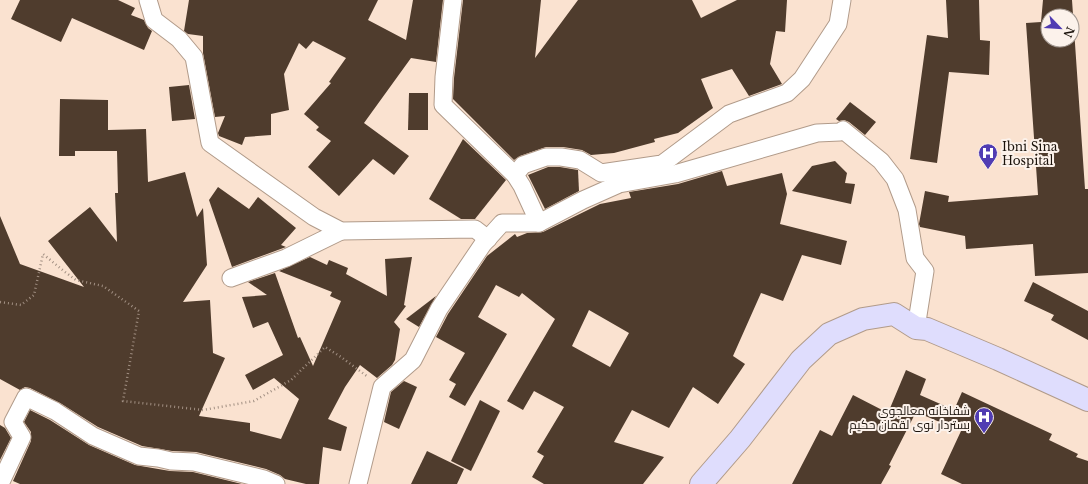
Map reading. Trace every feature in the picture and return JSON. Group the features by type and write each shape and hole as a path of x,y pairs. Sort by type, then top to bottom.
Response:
{"main road":[{"path":"701,484 740,438 801,360 829,334 863,319 894,314 916,328 927,329 1088,400"}],"street":[{"path":"148,0 154,20 179,39 194,57 210,143 314,217 341,231"},
{"path":"453,0 444,77 443,105 515,174 539,223"},
{"path":"515,174 523,165 546,157 561,157 580,160 601,173 662,164 729,114 787,93 802,79 838,24 842,0"},
{"path":"358,484 382,387 414,360 439,309 488,239 502,223 539,223 583,200 619,184 675,174 818,133 840,132 843,130 881,161 895,179 907,210 915,258 925,271 916,328"},
{"path":"231,278 286,258 341,231 476,229 488,239"},
{"path":"0,484 22,437 13,422 26,397 55,411 93,436 140,456 171,461 194,462 264,479 276,484"}],"path":[{"path":"0,302 21,305 34,295 43,254 76,280 103,286 139,310 123,401 203,410 254,401 291,380 325,347 382,387"}],"building":[{"path":"20,0 118,0 135,8 131,15 144,20 148,28 152,31 144,50 72,18 61,42 11,19"},
{"path":"189,0 378,0 368,20 406,40 413,0 443,0 436,62 411,58 364,123 409,156 394,175 373,159 339,196 308,167 331,141 316,130 319,127 304,114 331,83 329,82 346,58 313,41 306,49 299,43 284,74 289,110 271,114 271,135 245,137 242,145 219,136 218,133 225,116 215,117 203,53 203,36 188,34 184,31"},
{"path":"463,0 541,0 535,58 578,0 692,0 701,18 737,0 787,0 785,32 776,31 770,64 782,84 749,96 732,69 701,79 713,108 678,133 654,139 655,142 614,153 591,155 582,150 563,147 546,147 520,156 514,160 453,99"},
{"path":"946,0 979,0 980,40 990,41 989,75 949,72 937,163 910,159 927,35 948,38"},
{"path":"1043,0 1072,0 1073,8 1042,8"},
{"path":"1040,22 1040,48 1075,48 1085,189 1088,189 1088,273 1035,276 1033,244 966,249 965,236 920,227 919,224 925,191 949,196 948,202 1038,195 1026,23"},
{"path":"189,85 195,119 172,121 169,87"},
{"path":"409,93 428,93 428,130 408,130"},
{"path":"60,99 108,100 108,130 146,129 148,182 185,172 197,217 203,208 207,265 183,302 210,300 213,353 225,358 199,416 250,423 250,431 281,439 299,399 274,378 253,390 245,375 283,355 268,322 253,328 242,297 267,295 248,282 275,273 298,338 300,337 313,366 341,301 330,296 332,292 279,271 310,257 327,265 329,260 348,268 346,274 387,296 385,259 412,257 404,305 406,306 394,322 400,329 395,360 392,365 377,378 360,365 345,387 328,419 347,427 341,451 323,447 319,484 306,484 285,479 280,475 266,469 196,452 172,451 142,446 98,427 60,403 30,388 25,387 20,390 0,379 0,216 20,264 84,287 48,241 90,207 117,242 115,193 118,193 117,151 75,151 75,156 59,156"},
{"path":"850,102 876,122 865,135 849,122 844,120 839,121 836,119"},
{"path":"463,139 506,180 475,219 461,219 429,199"},
{"path":"835,161 847,173 845,183 855,184 851,204 792,191 812,166"},
{"path":"548,167 578,170 579,191 545,209 528,175"},
{"path":"722,171 727,186 782,173 787,194 780,224 847,241 841,265 802,255 783,301 761,293 733,356 745,364 718,404 693,387 669,428 632,410 614,442 664,457 643,484 544,484 532,477 544,456 537,452 564,407 534,391 523,410 507,401 555,319 522,293 519,297 496,285 478,317 507,334 465,406 449,397 456,384 449,380 465,353 436,337 448,314 487,256 515,234 517,237 527,233 543,232 600,204 631,198 629,192 678,184","holes":["589,310 629,333 610,367 572,346"]},
{"path":"218,187 249,209 258,197 296,228 281,245 286,247 232,267 209,200"},
{"path":"1033,282 1088,311 1088,340 1051,320 1054,315 1024,301"},
{"path":"436,296 419,327 406,319"},
{"path":"906,370 926,379 920,395 954,410 962,392 1052,434 1049,440 1078,454 1076,457 1088,461 1088,484 962,484 941,474 961,431 916,412 881,484 792,484 820,430 832,436 853,395 888,413"},
{"path":"404,381 417,387 399,429 384,422 391,392"},
{"path":"480,400 500,411 471,471 451,461"},
{"path":"30,410 50,420 89,445 135,465 170,471 193,472 242,484 20,484 13,481 31,441 31,432 24,422"},
{"path":"0,425 5,428 11,438 0,460"},
{"path":"427,451 464,469 457,484 411,484"}],"place":[{"name":"Ibni Sina Hospital","path":"988,170"},
{"name":"شفاخانه معالجوی بستردار نوی لقمان حکیم","path":"984,434"}]}
